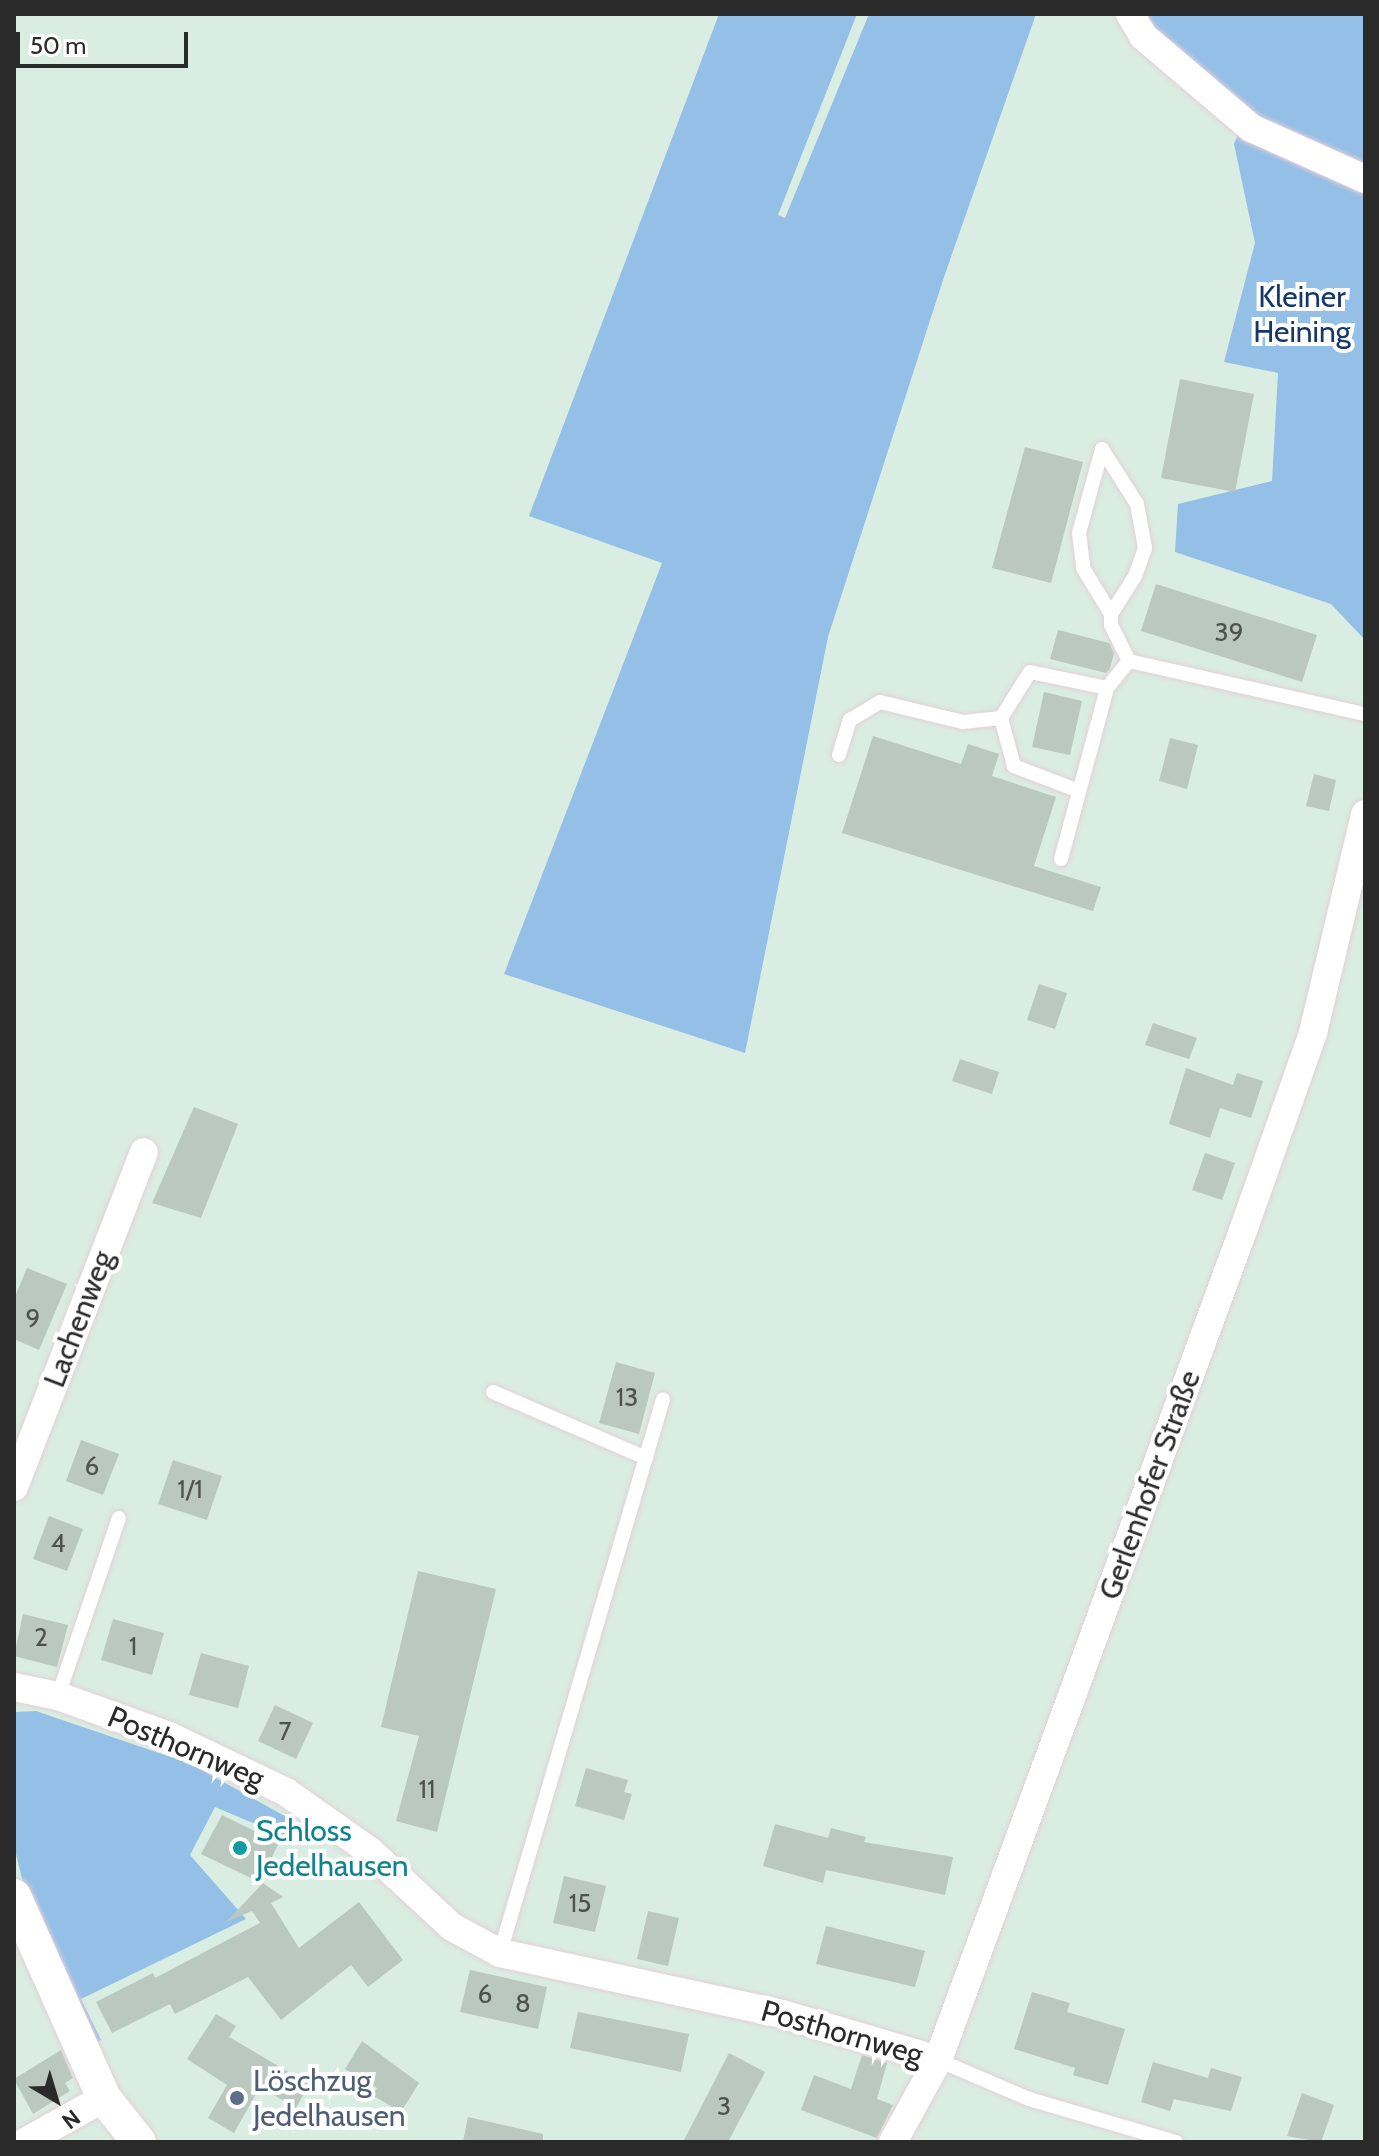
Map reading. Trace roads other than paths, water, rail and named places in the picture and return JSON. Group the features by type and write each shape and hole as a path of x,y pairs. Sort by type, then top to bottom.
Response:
{"street":[{"path":"1130,14 1143,36 1251,128 1365,179"},
{"name":"Gerlenhofer Straße","path":"893,2142 938,2060 1313,1033 1365,814"},
{"name":"Lachenweg","path":"14,1487 144,1152"},
{"name":"Posthornweg","path":"14,1687 58,1696 169,1736 286,1792 358,1842 452,1927 500,1953 782,2014 938,2060"},
{"path":"14,1896 104,2098 139,2142"},
{"path":"25,2142 104,2098"}],"lane":[{"path":"1111,614 1135,576 1145,548 1137,504 1102,449 1079,533 1083,568 1111,614 1129,661"},
{"path":"1061,859 1107,688 1129,661"},
{"path":"1129,661 1365,714"},
{"path":"1079,791 1014,766 1001,718 1030,672 1107,688"},
{"path":"839,755 850,720 880,702 963,722 1001,718"},
{"path":"493,1392 646,1458"},
{"path":"500,1953 663,1399"},
{"path":"58,1696 119,1518"},
{"name":"Posthornweg","path":"938,2060 1029,2099 1176,2142"}],"place":[{"name":"Schloss Jedelhausen","path":"240,1848"},
{"name":"Löschzug Jedelhausen","path":"237,2098"}],"park label":[{"name":"Kleiner Heining","path":"1302,314"}]}
